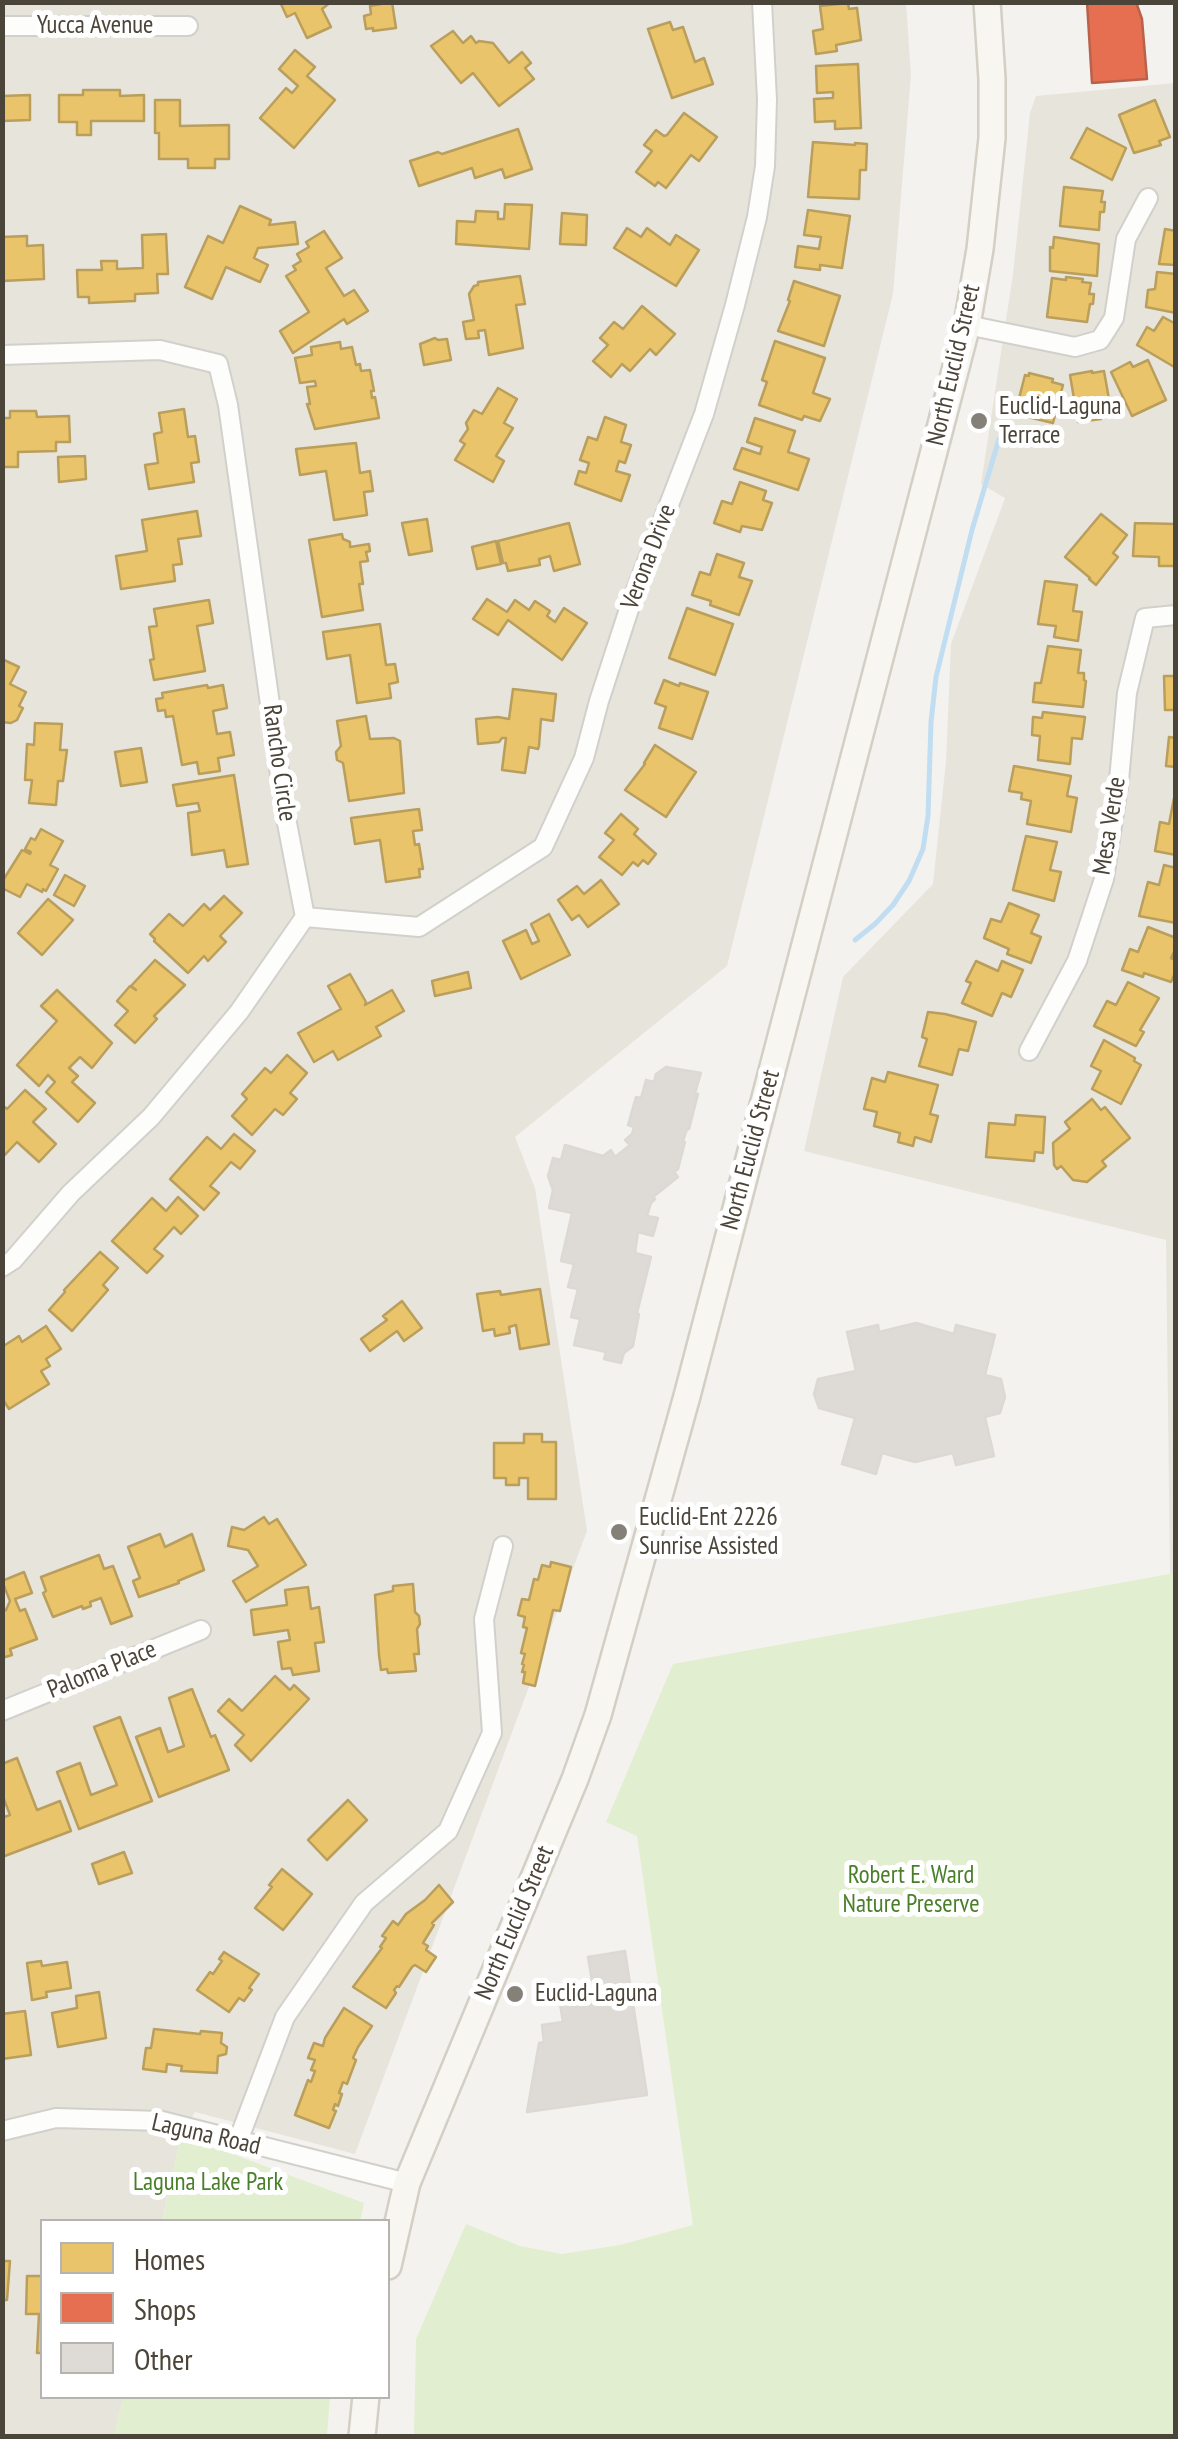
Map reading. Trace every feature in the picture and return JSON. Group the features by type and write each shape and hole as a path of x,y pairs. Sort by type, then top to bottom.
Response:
{"main road":[{"name":"North Euclid Street","path":"390,2257 407,2184 598,1715 682,1414 967,324 983,231 992,138 987,2"},
{"path":"362,2436 366,2399"}],"street":[{"name":"Verona Drive","path":"305,917 419,928 544,846 584,758 631,604 704,414 735,305 765,166 767,100 762,2"},
{"name":"Yucca Avenue","path":"2,26 188,26"},
{"path":"967,324 1075,347 1100,340 1114,318 1126,238 1148,198"},
{"name":"Rancho Circle","path":"2,356 160,350 218,364 228,405 286,818 305,917"},
{"name":"Mesa Verde","path":"1029,1052 1076,961 1104,879 1127,693 1145,618 1176,615"},
{"path":"2,1267 13,1260 71,1193 151,1117 239,1012 305,917"},
{"path":"238,2141 285,2017 364,1903 448,1830 492,1734 484,1619 502,1546"},
{"name":"Paloma Place","path":"2,1711 201,1630"},
{"name":"Laguna Road","path":"2,2131 56,2118 162,2120 407,2184"}],"shaded area":[{"path":"3,3 906,3 911,75 893,294 727,966 515,1137 535,1188 587,1531 355,2154 195,2112 181,2135 162,2219 40,2219 40,2399 123,2399 114,2436 3,2436"},
{"path":"1175,83 1175,1575 1170,1576 1166,1240 804,1151 843,977 933,884 946,761 951,644 1005,498 981,484 1013,274 1030,113 1036,96"}],"green space":[{"name":"Robert E. Ward Nature Preserve","path":"1175,1573 1175,2436 414,2436 416,2339 466,2224 520,2246 562,2254 620,2245 693,2225 637,1836 606,1822 673,1664"},
{"name":"Laguna Lake Park","path":"181,2135 364,2203 360,2219 163,2219"},
{"path":"123,2399 330,2399 327,2436 114,2436"}],"building: Homes":[{"path":"280,2 331,2 322,9 331,27 307,38 295,13 287,17"},
{"path":"392,2 396,28 366,29 364,16 371,14 370,6"},
{"path":"848,3 849,9 857,8 861,40 836,45 837,51 816,54 813,31 823,29 820,6"},
{"path":"670,22 673,30 683,27 695,62 704,58 713,84 672,98 648,29"},
{"path":"453,31 463,43 471,36 476,43 493,43 509,63 522,52 531,63 525,68 534,79 499,106 473,73 461,83 431,46"},
{"path":"295,50 315,67 307,76 335,100 294,148 260,118 286,88 292,93 298,86 279,69"},
{"path":"858,64 861,128 835,129 835,121 815,122 814,99 833,98 833,92 817,93 816,66"},
{"path":"83,90 120,90 120,96 144,95 144,121 91,121 91,135 77,135 77,122 59,122 59,95 83,95"},
{"path":"30,95 30,120 2,121 2,96"},
{"path":"155,100 180,100 180,126 229,125 229,159 215,159 215,168 188,168 188,159 159,159"},
{"path":"1155,100 1170,137 1159,141 1161,145 1134,153 1119,115"},
{"path":"684,113 717,137 699,161 691,155 666,188 658,182 655,186 636,172 652,151 644,145 656,130 667,135"},
{"path":"1087,128 1126,148 1112,180 1071,158"},
{"path":"518,129 532,169 505,178 502,169 475,178 472,168 419,186 410,161"},
{"path":"813,142 867,144 866,170 860,170 859,199 808,197"},
{"path":"1064,187 1103,191 1104,212 1100,212 1099,230 1060,226"},
{"path":"505,204 532,205 529,249 456,244 457,221 475,222 476,211 498,212 498,219 504,219"},
{"path":"240,206 271,220 269,225 295,222 298,244 258,248 254,258 268,265 260,282 226,267 212,299 185,287 208,236 223,243"},
{"path":"808,210 850,216 842,268 795,267 798,246 819,249 821,237 804,235"},
{"path":"562,213 587,215 586,245 560,244"},
{"path":"627,228 641,237 647,228 670,245 676,235 699,250 676,286 614,248"},
{"path":"1165,229 1176,231 1176,265 1159,264"},
{"path":"324,231 342,258 326,268 344,296 354,290 368,311 347,324 344,319 293,353 280,331 309,312 286,276 296,270 293,266 301,261 297,254 309,247 306,242"},
{"path":"166,234 168,274 157,274 158,293 135,294 135,301 89,303 89,297 78,297 77,270 102,270 101,261 117,261 117,269 143,268 142,235"},
{"path":"27,236 27,246 43,245 44,279 2,281 2,237"},
{"path":"1054,237 1099,244 1097,276 1050,271"},
{"path":"1157,272 1176,274 1176,313 1146,307 1148,290 1155,289"},
{"path":"520,276 525,304 516,305 523,348 489,355 485,330 478,331 479,338 466,339 463,322 474,320 469,294 478,282"},
{"path":"1052,278 1091,283 1089,294 1094,294 1093,304 1087,322 1047,317"},
{"path":"794,281 840,296 824,346 778,331"},
{"path":"642,306 675,334 656,355 650,349 630,371 622,364 611,377 593,361 608,345 600,338 614,322 623,329"},
{"path":"1163,317 1176,324 1176,368 1137,345 1147,327 1154,331"},
{"path":"435,338 447,339 451,360 424,365 420,344"},
{"path":"775,341 825,358 813,393 830,399 820,421 804,416 802,420 759,405 767,382 762,380"},
{"path":"340,342 341,349 352,347 361,371 370,370 372,398 375,397 379,418 315,429 307,404 307,387 316,386 315,381 300,383 295,358 312,355 311,347"},
{"path":"1148,360 1166,400 1132,416 1111,372 1130,362 1133,367"},
{"path":"1104,371 1112,416 1078,422 1070,375"},
{"path":"1025,375 1063,385 1053,423 1015,414"},
{"path":"498,388 517,399 504,423 513,428 496,456 504,461 493,482 455,460 465,444 460,441 468,429 466,423 474,410 482,414"},
{"path":"184,409 188,437 195,436 199,462 191,463 194,482 149,489 145,465 158,463 154,434 162,432 159,413"},
{"path":"10,411 36,411 37,417 69,416 70,442 56,442 56,451 18,452 18,467 2,467 2,418 10,418"},
{"path":"605,417 626,425 621,442 631,445 625,463 619,461 616,471 630,475 621,501 575,484 579,471 586,473 589,463 580,460 588,437 597,440"},
{"path":"755,418 795,431 788,452 809,459 798,490 734,469 742,448 760,454 762,447 747,442"},
{"path":"356,443 360,473 370,471 373,491 364,492 367,515 334,520 326,471 300,475 296,449"},
{"path":"85,456 86,479 59,482 58,457"},
{"path":"740,482 766,491 763,500 772,503 762,530 742,526 740,532 714,523 722,501 732,504"},
{"path":"197,511 201,536 178,539 182,564 173,565 175,581 121,589 116,556 147,551 142,520"},
{"path":"1101,514 1127,535 1113,553 1118,557 1096,585 1065,557"},
{"path":"427,519 432,551 409,555 402,523"},
{"path":"569,523 580,564 554,571 550,556 539,559 540,565 508,571 498,541"},
{"path":"1135,523 1176,524 1176,566 1159,566 1159,557 1133,556"},
{"path":"342,534 350,547 369,544 368,561 360,562 363,610 322,617 309,540"},
{"path":"496,541 501,564 477,569 472,547"},
{"path":"717,554 744,563 739,577 752,581 739,615 692,595 700,572 710,575"},
{"path":"1045,581 1077,585 1073,611 1082,612 1078,641 1054,637 1056,626 1038,624"},
{"path":"487,599 507,612 515,600 529,610 535,601 550,611 547,616 555,622 564,608 587,623 562,660 508,620 498,635 473,619"},
{"path":"209,600 213,623 197,626 205,671 154,680 149,627 157,626 154,609"},
{"path":"687,608 733,624 715,675 669,658"},
{"path":"380,624 386,665 395,664 398,682 389,684 391,698 357,703 350,655 327,659 323,632"},
{"path":"1048,646 1081,650 1078,673 1084,673 1086,681 1083,707 1033,702"},
{"path":"2,659 19,667 10,684 26,692 19,706 23,708 11,723 2,722"},
{"path":"1164,676 1176,676 1176,710 1165,710"},
{"path":"664,680 708,692 692,739 659,728 666,707 655,703"},
{"path":"223,685 227,708 213,711 217,734 230,732 234,755 218,758 220,771 199,774 197,762 182,765 173,716 166,717 165,710 158,711 156,699 163,698 162,693"},
{"path":"513,689 556,694 553,721 541,719 539,746 529,747 525,773 502,770 506,738 478,744 476,719 509,719"},
{"path":"1043,712 1085,717 1082,739 1072,738 1070,764 1038,760 1040,736 1032,735 1033,717 1042,718"},
{"path":"366,716 370,739 400,741 404,793 349,801 343,763 337,760 336,752 341,746 337,721"},
{"path":"35,723 62,724 60,750 67,750 56,805 29,803 32,780 25,780 27,744 34,745"},
{"path":"1169,737 1176,738 1176,767 1166,766"},
{"path":"655,745 696,772 666,817 625,790"},
{"path":"141,748 147,782 121,786 115,752"},
{"path":"1014,766 1071,776 1067,796 1077,798 1071,832 1027,824 1031,801 1021,799 1022,793 1009,791"},
{"path":"234,775 248,864 227,867 224,850 192,855 188,813 200,811 198,803 177,806 173,785"},
{"path":"1174,798 1176,855 1155,851 1160,822 1169,824"},
{"path":"419,809 422,830 413,831 423,869 419,869 420,877 386,882 380,840 355,844 351,818"},
{"path":"621,814 638,829 634,834 656,854 648,864 643,860 638,866 633,862 622,875 599,857 614,840 605,833"},
{"path":"41,829 63,841 50,865 58,869 46,891 27,884 20,897 2,888 2,882 22,850 30,854 25,849"},
{"path":"1026,836 1057,842 1050,870 1061,872 1054,901 1013,890"},
{"path":"1164,865 1176,868 1176,923 1139,916 1148,882 1159,885"},
{"path":"65,875 85,886 74,906 54,895"},
{"path":"601,880 619,904 588,927 579,915 572,920 558,900 577,886 584,894"},
{"path":"224,896 242,913 220,936 226,942 208,961 204,956 188,973 150,934 169,914 183,926 204,904 210,910"},
{"path":"48,899 73,920 42,955 18,933"},
{"path":"1009,903 1039,915 1031,933 1041,937 1031,963 1007,954 1009,949 984,938 991,919 1001,922"},
{"path":"549,914 570,955 521,979 503,941 526,930 532,944 539,941 531,924"},
{"path":"1148,927 1176,938 1171,958 1176,960 1176,971 1171,982 1122,970 1130,949 1138,952"},
{"path":"155,960 185,985 154,1016 157,1019 135,1043 115,1025 128,1011 117,1001 130,986 136,990 131,986"},
{"path":"976,961 998,971 1002,961 1023,970 1011,997 1002,993 992,1016 962,1003 971,983 966,981"},
{"path":"468,972 471,988 435,996 432,981"},
{"path":"350,974 365,1005 392,990 404,1011 376,1027 381,1036 338,1060 333,1051 314,1062 298,1033 341,1009 328,986"},
{"path":"1128,982 1159,998 1140,1030 1144,1032 1136,1046 1094,1026 1107,1001 1116,1005"},
{"path":"57,990 112,1043 92,1068 80,1057 69,1068 78,1076 72,1082 95,1103 78,1122 46,1092 55,1082 48,1075 39,1086 17,1065 57,1021 41,1006"},
{"path":"928,1012 976,1022 968,1051 959,1049 952,1075 919,1066 927,1039 922,1037"},
{"path":"1104,1040 1141,1065 1121,1104 1092,1089 1101,1071 1091,1066"},
{"path":"287,1055 307,1073 290,1093 297,1099 283,1115 275,1109 252,1135 232,1116 247,1099 242,1094 265,1068 271,1073"},
{"path":"888,1072 938,1085 930,1114 938,1116 931,1142 915,1137 913,1146 898,1142 900,1133 874,1126 877,1112 864,1109 872,1078 885,1082"},
{"path":"25,1090 46,1109 33,1122 56,1144 39,1162 17,1142 2,1158 2,1105 7,1109"},
{"path":"1092,1099 1101,1110 1105,1107 1130,1138 1102,1161 1106,1166 1087,1182 1073,1180 1061,1166 1057,1169 1054,1165 1053,1143 1070,1129 1065,1122"},
{"path":"1016,1115 1045,1117 1043,1153 1035,1152 1034,1161 986,1157 989,1123 1015,1125"},
{"path":"234,1134 255,1151 240,1169 231,1162 210,1186 219,1193 204,1210 170,1179 207,1137 221,1149"},
{"path":"178,1197 198,1216 181,1234 174,1227 154,1249 163,1256 147,1273 112,1241 152,1198 166,1211"},
{"path":"100,1252 118,1268 103,1285 108,1290 72,1331 49,1310"},
{"path":"540,1289 549,1344 520,1349 516,1325 509,1327 510,1333 495,1336 494,1329 483,1331 477,1294"},
{"path":"402,1301 422,1328 404,1341 397,1331 370,1351 361,1339 387,1320 383,1316"},
{"path":"46,1326 61,1349 46,1359 50,1366 41,1371 49,1384 9,1409 2,1398 2,1347 19,1336 22,1342"},
{"path":"524,1434 542,1434 542,1442 556,1442 556,1499 528,1499 528,1478 519,1478 519,1485 506,1485 506,1478 494,1478 494,1443 524,1443"},
{"path":"264,1517 269,1524 277,1519 306,1565 246,1602 233,1581 258,1566 248,1550 228,1546 232,1527 244,1530"},
{"path":"160,1534 165,1547 192,1534 204,1570 139,1597 133,1581 140,1578 128,1547"},
{"path":"99,1555 104,1569 113,1566 132,1616 111,1624 101,1598 90,1602 91,1606 53,1617 41,1577"},
{"path":"551,1562 571,1567 560,1611 553,1610 535,1686 523,1683 525,1654 521,1653 527,1628 523,1627 525,1617 518,1615 522,1599 529,1600 542,1565 550,1567"},
{"path":"24,1572 32,1593 15,1599 20,1611 25,1609 37,1639 10,1649 12,1655 2,1658 2,1611 10,1601 2,1581"},
{"path":"413,1584 420,1624 419,1654 414,1654 416,1671 388,1673 387,1669 381,1670 375,1595 393,1591 393,1586"},
{"path":"308,1587 311,1609 319,1607 324,1642 315,1643 319,1671 293,1675 291,1668 282,1669 278,1642 290,1640 288,1630 254,1635 251,1610 287,1605 285,1590"},
{"path":"275,1676 290,1690 294,1685 309,1699 251,1761 235,1745 244,1735 218,1711 229,1699 242,1711"},
{"path":"192,1689 229,1770 159,1797 136,1737 160,1728 168,1752 184,1746 169,1698"},
{"path":"120,1717 152,1801 79,1829 57,1772 80,1763 91,1795 117,1785 94,1727"},
{"path":"17,1758 37,1810 60,1801 71,1831 2,1857 2,1813 4,1817 10,1815 2,1794 2,1764"},
{"path":"348,1800 367,1820 327,1860 308,1840"},
{"path":"124,1852 132,1873 99,1884 92,1864"},
{"path":"282,1869 312,1894 283,1930 255,1908"},
{"path":"439,1885 453,1902 432,1923 423,1943 436,1957 426,1972 412,1967 386,2008 353,1987 382,1948 386,1938 382,1936 393,1921 398,1925"},
{"path":"224,1952 259,1974 244,2001 239,1998 229,2012 197,1990 210,1972 213,1974"},
{"path":"41,1961 42,1966 67,1962 71,1988 46,1992 47,1997 32,2000 27,1963"},
{"path":"99,1992 106,2038 58,2047 52,2013 77,2008 76,1996"},
{"path":"344,2008 372,2026 353,2058 356,2060 347,2084 343,2082 329,2128 295,2115 315,2071 311,2070 315,2060 308,2058 314,2043 323,2046"},
{"path":"25,2011 31,2055 2,2059 2,2014"},
{"path":"154,2029 222,2033 221,2043 227,2047 226,2054 218,2056 217,2073 181,2071 182,2066 167,2064 166,2072 143,2069"},
{"path":"2,2261 10,2261 7,2300 2,2300"},
{"path":"27,2276 40,2276 40,2353 39,2314 26,2314"}],"building: Shops":[{"path":"1087,2 1136,2 1142,19 1147,79 1092,83"}],"building: Other":[{"path":"666,1067 701,1073 695,1093 698,1094 674,1172 678,1177 651,1203 647,1216 658,1218 653,1236 638,1232 635,1253 651,1257 633,1346 624,1353 621,1363 604,1359 606,1352 574,1345 580,1319 571,1317 578,1289 568,1287 574,1264 561,1261 572,1213 549,1208 553,1190 548,1176 553,1158 561,1160 565,1145 603,1156 611,1150 615,1157 630,1145 625,1140 634,1127 628,1125 636,1097 641,1098 646,1080 654,1082 656,1074"},
{"path":"916,1323 954,1334 956,1325 995,1335 985,1375 1001,1379 1005,1397 1000,1413 985,1417 994,1456 956,1465 953,1453 915,1462 882,1453 876,1474 842,1464 855,1418 819,1408 814,1394 818,1379 856,1371 847,1332 878,1325 879,1332"},
{"path":"625,1951 647,2095 527,2112 539,2043 544,2042 542,2025 563,2022 560,2004 595,1999 588,1957"}],"waterway":[{"path":"855,940 893,905 923,849 936,677 999,439"}],"place":[{"name":"Euclid-Laguna Terrace","path":"979,421"},
{"name":"Euclid-Ent 2226 Sunrise Assisted","path":"619,1532"},
{"name":"Euclid-Laguna","path":"515,1994"}]}
